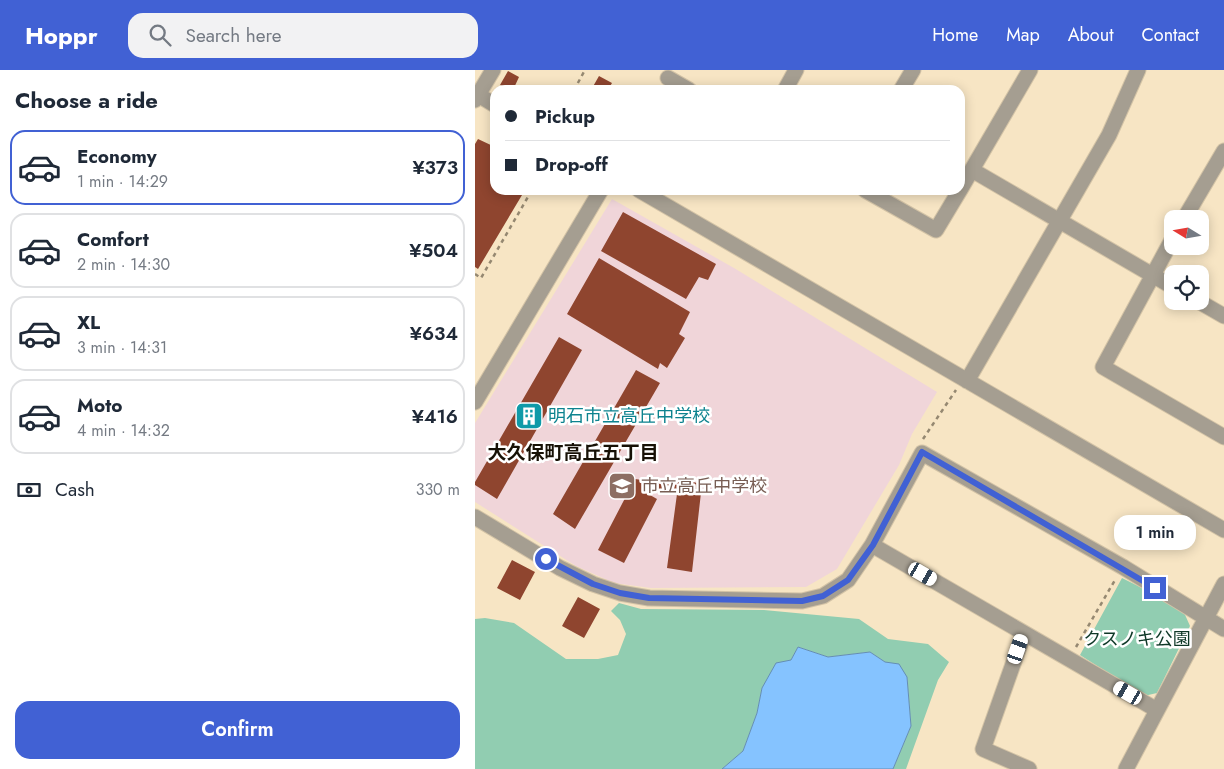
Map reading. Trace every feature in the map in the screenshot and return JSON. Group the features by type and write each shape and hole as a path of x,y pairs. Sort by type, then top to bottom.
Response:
{"street":[{"path":"490,103 476,96 493,70"},
{"path":"788,85 796,70"},
{"path":"904,85 913,70"},
{"path":"965,182 1030,70"},
{"path":"967,381 1109,134 1137,70"},
{"path":"667,79 679,85"},
{"path":"1189,210 1224,151"},
{"path":"972,170 1164,281"},
{"path":"475,402 598,195"},
{"path":"648,195 1224,530"},
{"path":"874,195 936,230 957,195"},
{"path":"1164,253 1103,366 1224,437"},
{"path":"1209,307 1224,316"},
{"path":"475,517 560,568 593,584 620,593 649,598 802,601 823,596 848,580 873,545 922,452 1123,567 1224,629"},
{"path":"873,545 1157,710"},
{"path":"1126,769 1224,584"},
{"path":"1024,633 983,749 1029,769"}],"path":[{"path":"577,85 585,70"},
{"path":"475,274 481,278 529,195"},
{"path":"922,452 922,442 952,393 967,381"},
{"path":"1069,659 1123,567"}],"shaded area":[{"path":"612,199 734,268 937,392 912,434 899,465 837,569 806,587 651,588 614,583 576,566 475,502 475,423"}],"green space":[{"name":"クスノキ公園","path":"1122,578 1182,608 1190,626 1157,693 1144,696 1080,655"},
{"path":"619,603 641,609 764,610 859,619 888,639 928,644 949,662 938,680 906,769 893,769 911,726 907,677 870,652 828,657 798,647 791,660 762,688 757,713 743,751 722,769 475,769 475,619 485,618 514,623 566,659 598,659 618,655 626,634 620,620 611,611"}],"water":[{"path":"798,647 828,657 870,652 885,662 899,664 907,677 911,726 893,769 722,769 743,751 757,713 762,688 776,663 791,660"}],"building":[{"path":"508,71 519,77 515,85 500,85"},
{"path":"599,76 612,83 611,85 594,85"},
{"path":"478,139 490,145 490,195 522,195 478,269 475,267 475,144"},
{"path":"623,212 716,264 708,280 699,277 686,299 601,251"},
{"path":"599,258 690,312 679,334 685,338 667,368 660,363 658,369 567,314"},
{"name":"明石市立高丘中学校","path":"559,337 582,350 497,499 475,485 475,482"},
{"name":"明石市立高丘中学校","path":"636,370 660,383 575,529 553,514"},
{"path":"635,479 677,485 678,479 702,484 692,572 667,568 677,494 643,491 657,499 624,563 598,550"},
{"path":"512,560 535,572 520,600 497,588"},
{"path":"578,597 600,609 584,638 562,626"}],"place":[{"name":"明石市立高丘中学校","path":"529,416"},
{"name":"市立高丘中学校","path":"622,486"}],"district":[{"name":"大久保町高丘五丁目","path":"573,452"}],"route":[{"path":"546,559 593,584 620,593 649,598 802,601 823,596 848,580 873,545 922,452 1123,567 1155,588"}]}
